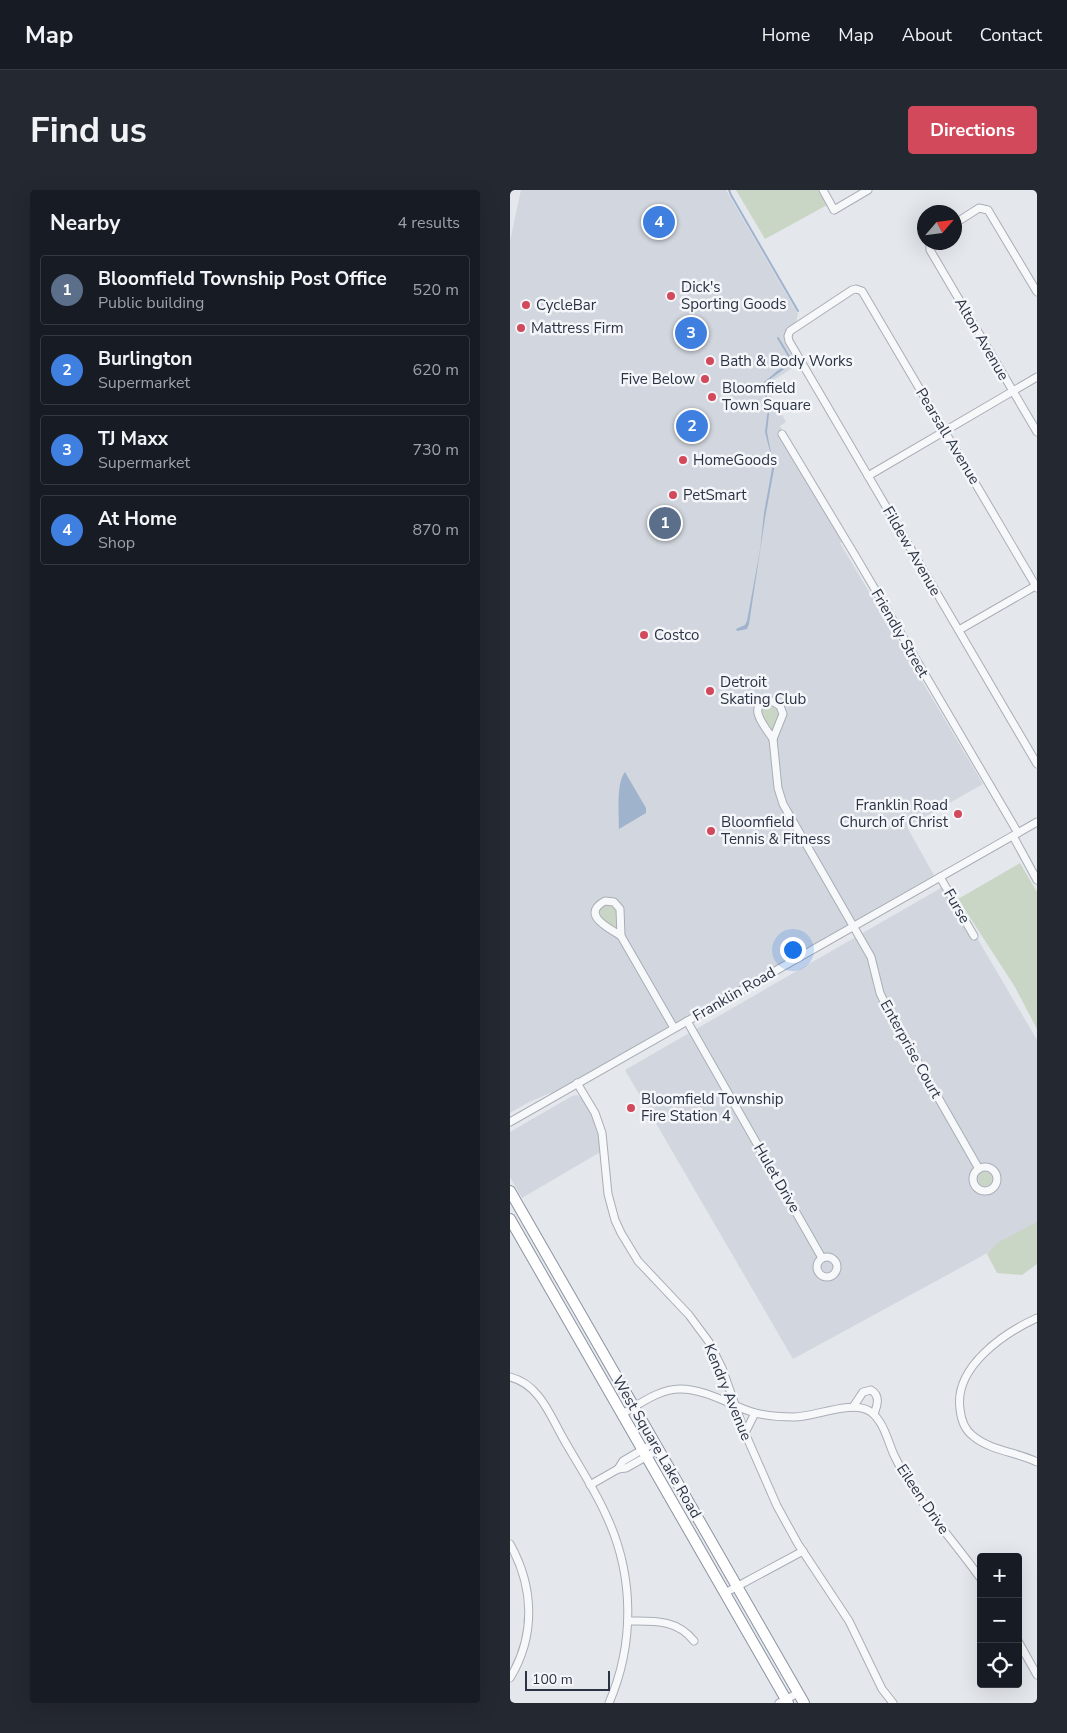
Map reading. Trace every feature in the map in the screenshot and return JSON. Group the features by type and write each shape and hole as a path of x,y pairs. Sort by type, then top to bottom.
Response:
{"highway":[{"name":"West Square Lake Road","path":"510,1191 736,1586 793,1701"},
{"name":"West Square Lake Road","path":"510,1219 725,1593 793,1701"}],"street":[{"path":"823,190 834,210 868,190"},
{"path":"962,219 977,209 987,209 1037,292"},
{"name":"Alton Avenue","path":"931,250 1037,432"},
{"name":"Pearsall Avenue","path":"788,338 791,330 855,289 863,292 1037,586"},
{"name":"Fildew Avenue","path":"788,338 1037,764"},
{"path":"868,476 1037,377"},
{"name":"Friendly Street","path":"782,434 856,556 1015,835 1037,880"},
{"path":"959,630 1037,586"},
{"path":"769,701 778,704 783,710 773,739 759,720 758,714 761,705 769,701"},
{"name":"Enterprise Court","path":"773,739 778,788 781,799 872,961 884,1002 979,1169"},
{"name":"Franklin Road","path":"510,1122 1037,822"},
{"name":"Furse","path":"940,877 974,936"},
{"path":"621,936 621,912 619,906 611,901 602,903 596,913 598,922 621,936 674,1028"},
{"name":"Hulet Drive","path":"687,1021 822,1258"},
{"name":"Kendry Avenue","path":"577,1083 595,1113 602,1133 608,1194 621,1233 638,1261 701,1329 719,1361 745,1433 777,1506 803,1551 849,1620 882,1689 893,1703"},
{"path":"1037,1318 1009,1333 981,1357 964,1382 959,1403 965,1426 975,1438 1037,1462"},
{"path":"510,1377 524,1383 538,1395 606,1514 618,1545 626,1578 628,1621 621,1668 608,1703"},
{"path":"622,1414 662,1393 679,1389 702,1392 755,1413 778,1416 796,1417 853,1407 866,1409 874,1414"},
{"name":"Eileen Drive","path":"853,1407 863,1392 871,1390 875,1394 877,1404 874,1414 907,1480 977,1574"},
{"path":"745,1433 755,1413"},
{"path":"590,1485 618,1469 623,1461 656,1447"},
{"path":"510,1544 523,1573 528,1593 529,1611 528,1631 524,1647 518,1665 510,1678"},
{"path":"725,1593 803,1551"},
{"path":"628,1621 669,1623 685,1632 694,1641"},
{"path":"1019,1643 1037,1675"}],"shaded area":[{"path":"521,190 726,190 798,314 792,337 805,360 766,385 786,422 780,426 848,539 840,543 983,784 907,827 935,877 553,1096 550,1093 510,1113 510,241"},
{"path":"946,885 1037,1040 1037,1226 793,1359 625,1070"},
{"path":"577,1095 583,1099 592,1114 601,1137 602,1151 522,1198 510,1177 510,1132 572,1096"}],"green space":[{"path":"736,190 818,190 827,205 765,239"},
{"path":"771,704 776,706 780,713 772,730 763,720 761,712 765,706"},
{"path":"1020,863 1037,892 1037,1029 1015,987 958,899"},
{"path":"606,904 613,905 617,909 617,926 615,928 600,918 599,912"},
{"path":"982,1172 988,1172 992,1179 988,1186 982,1186 978,1182 978,1176"},
{"path":"1037,1222 1037,1264 1022,1275 997,1273 987,1254 997,1243"}],"water":[{"path":"787,365 764,386 770,405 767,432 775,464 749,624 747,629 737,631 736,629 745,625 747,621 773,463 765,432 768,408 762,384"},
{"path":"625,772 646,808 646,813 619,829 619,791"}],"waterway":[{"path":"729,190 798,311"},
{"path":"778,338 793,363 787,366"}],"place":[{"name":"At Home","path":"659,222"},
{"name":"Dick's Sporting Goods","path":"671,296"},
{"name":"CycleBar","path":"526,305"},
{"name":"Mattress Firm","path":"521,328"},
{"name":"TJ Maxx","path":"691,333"},
{"name":"Bath & Body Works","path":"710,361"},
{"name":"Five Below","path":"705,379"},
{"name":"Bloomfield Town Square","path":"712,397"},
{"name":"Burlington","path":"692,426"},
{"name":"HomeGoods","path":"683,460"},
{"name":"PetSmart","path":"673,495"},
{"name":"Bloomfield Township Post Office","path":"665,523"},
{"name":"Costco","path":"644,635"},
{"name":"Detroit Skating Club","path":"710,691"},
{"name":"Franklin Road Church of Christ","path":"958,814"},
{"name":"Bloomfield Tennis & Fitness","path":"711,831"},
{"name":"Bloomfield Township Fire Station 4","path":"631,1108"}]}
